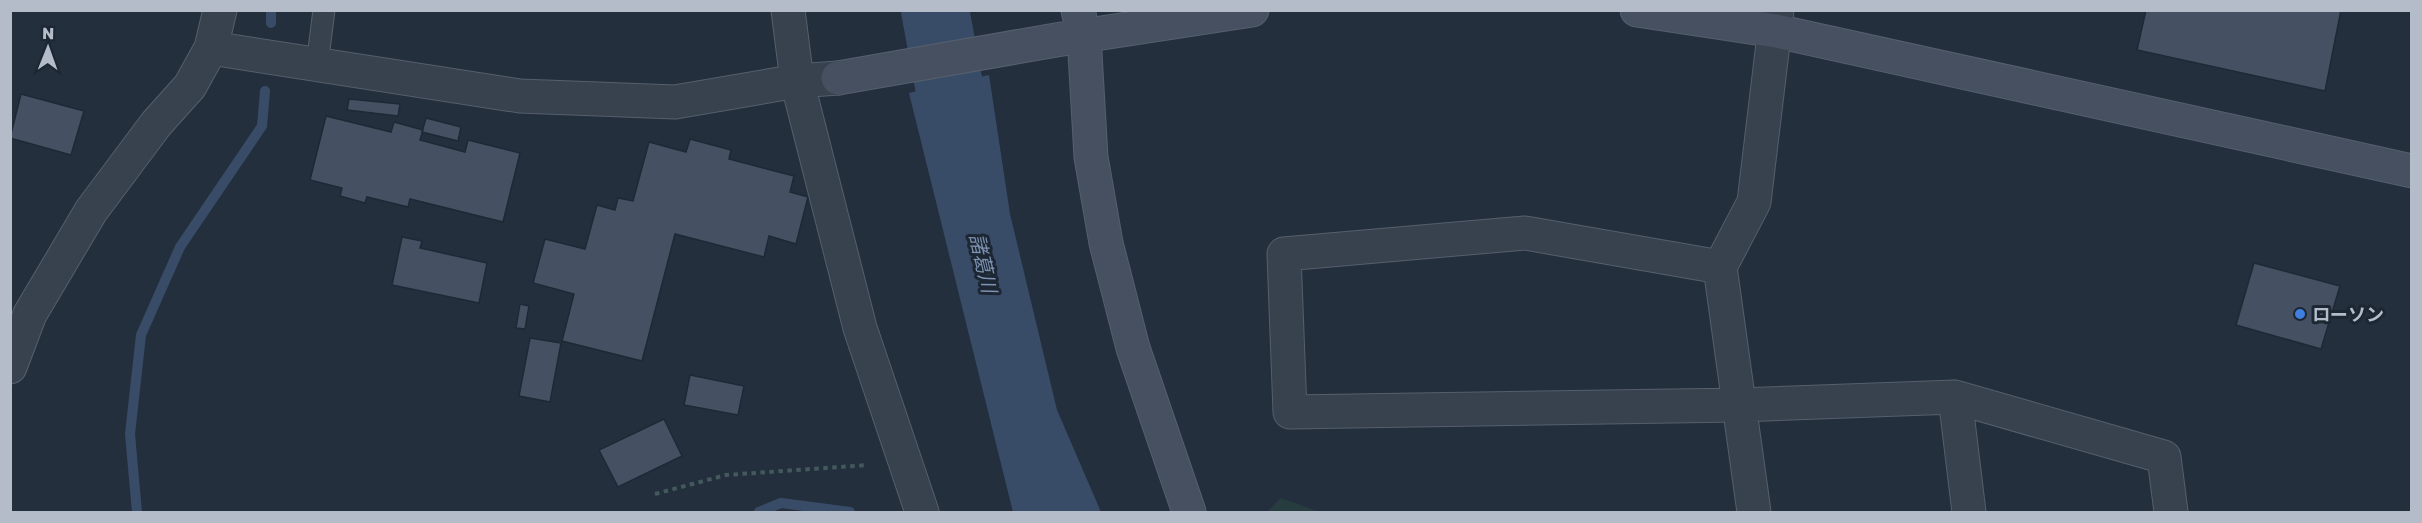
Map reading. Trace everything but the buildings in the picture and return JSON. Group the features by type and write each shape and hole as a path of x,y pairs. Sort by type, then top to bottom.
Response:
{"street":[{"path":"10,367 30,314 91,211 156,124 190,86 211,48 220,10"},
{"path":"788,10 797,81 860,328 922,513"},
{"path":"211,48 520,96 675,102 797,81 838,78 1073,29 1252,10"},
{"path":"1637,10 1777,21 2412,171"},
{"path":"1754,513 1720,267 1754,202 1777,21"},
{"path":"1073,29 1106,243 1133,348 1189,513"},
{"path":"1720,267 1525,233 1284,254 1290,412 1738,405 1955,397 2164,457 2170,513"},
{"path":"1955,397 1969,513"}],"lane":[{"path":"317,65 324,10"}],"path":[{"path":"656,494 726,475 851,465 907,466"}],"green space":[{"path":"1281,498 1320,512 1267,512"}],"water":[{"path":"989,75 1010,214 1057,410 1101,512 1013,512 909,93"}],"waterway":[{"path":"271,10 271,23"},
{"name":"諸葛川","path":"935,10 966,177"},
{"path":"137,512 130,434 141,335 180,247 262,126 265,91"},
{"path":"759,512 781,503 850,512"}],"place":[{"name":"ローソン","path":"2300,314"}]}
